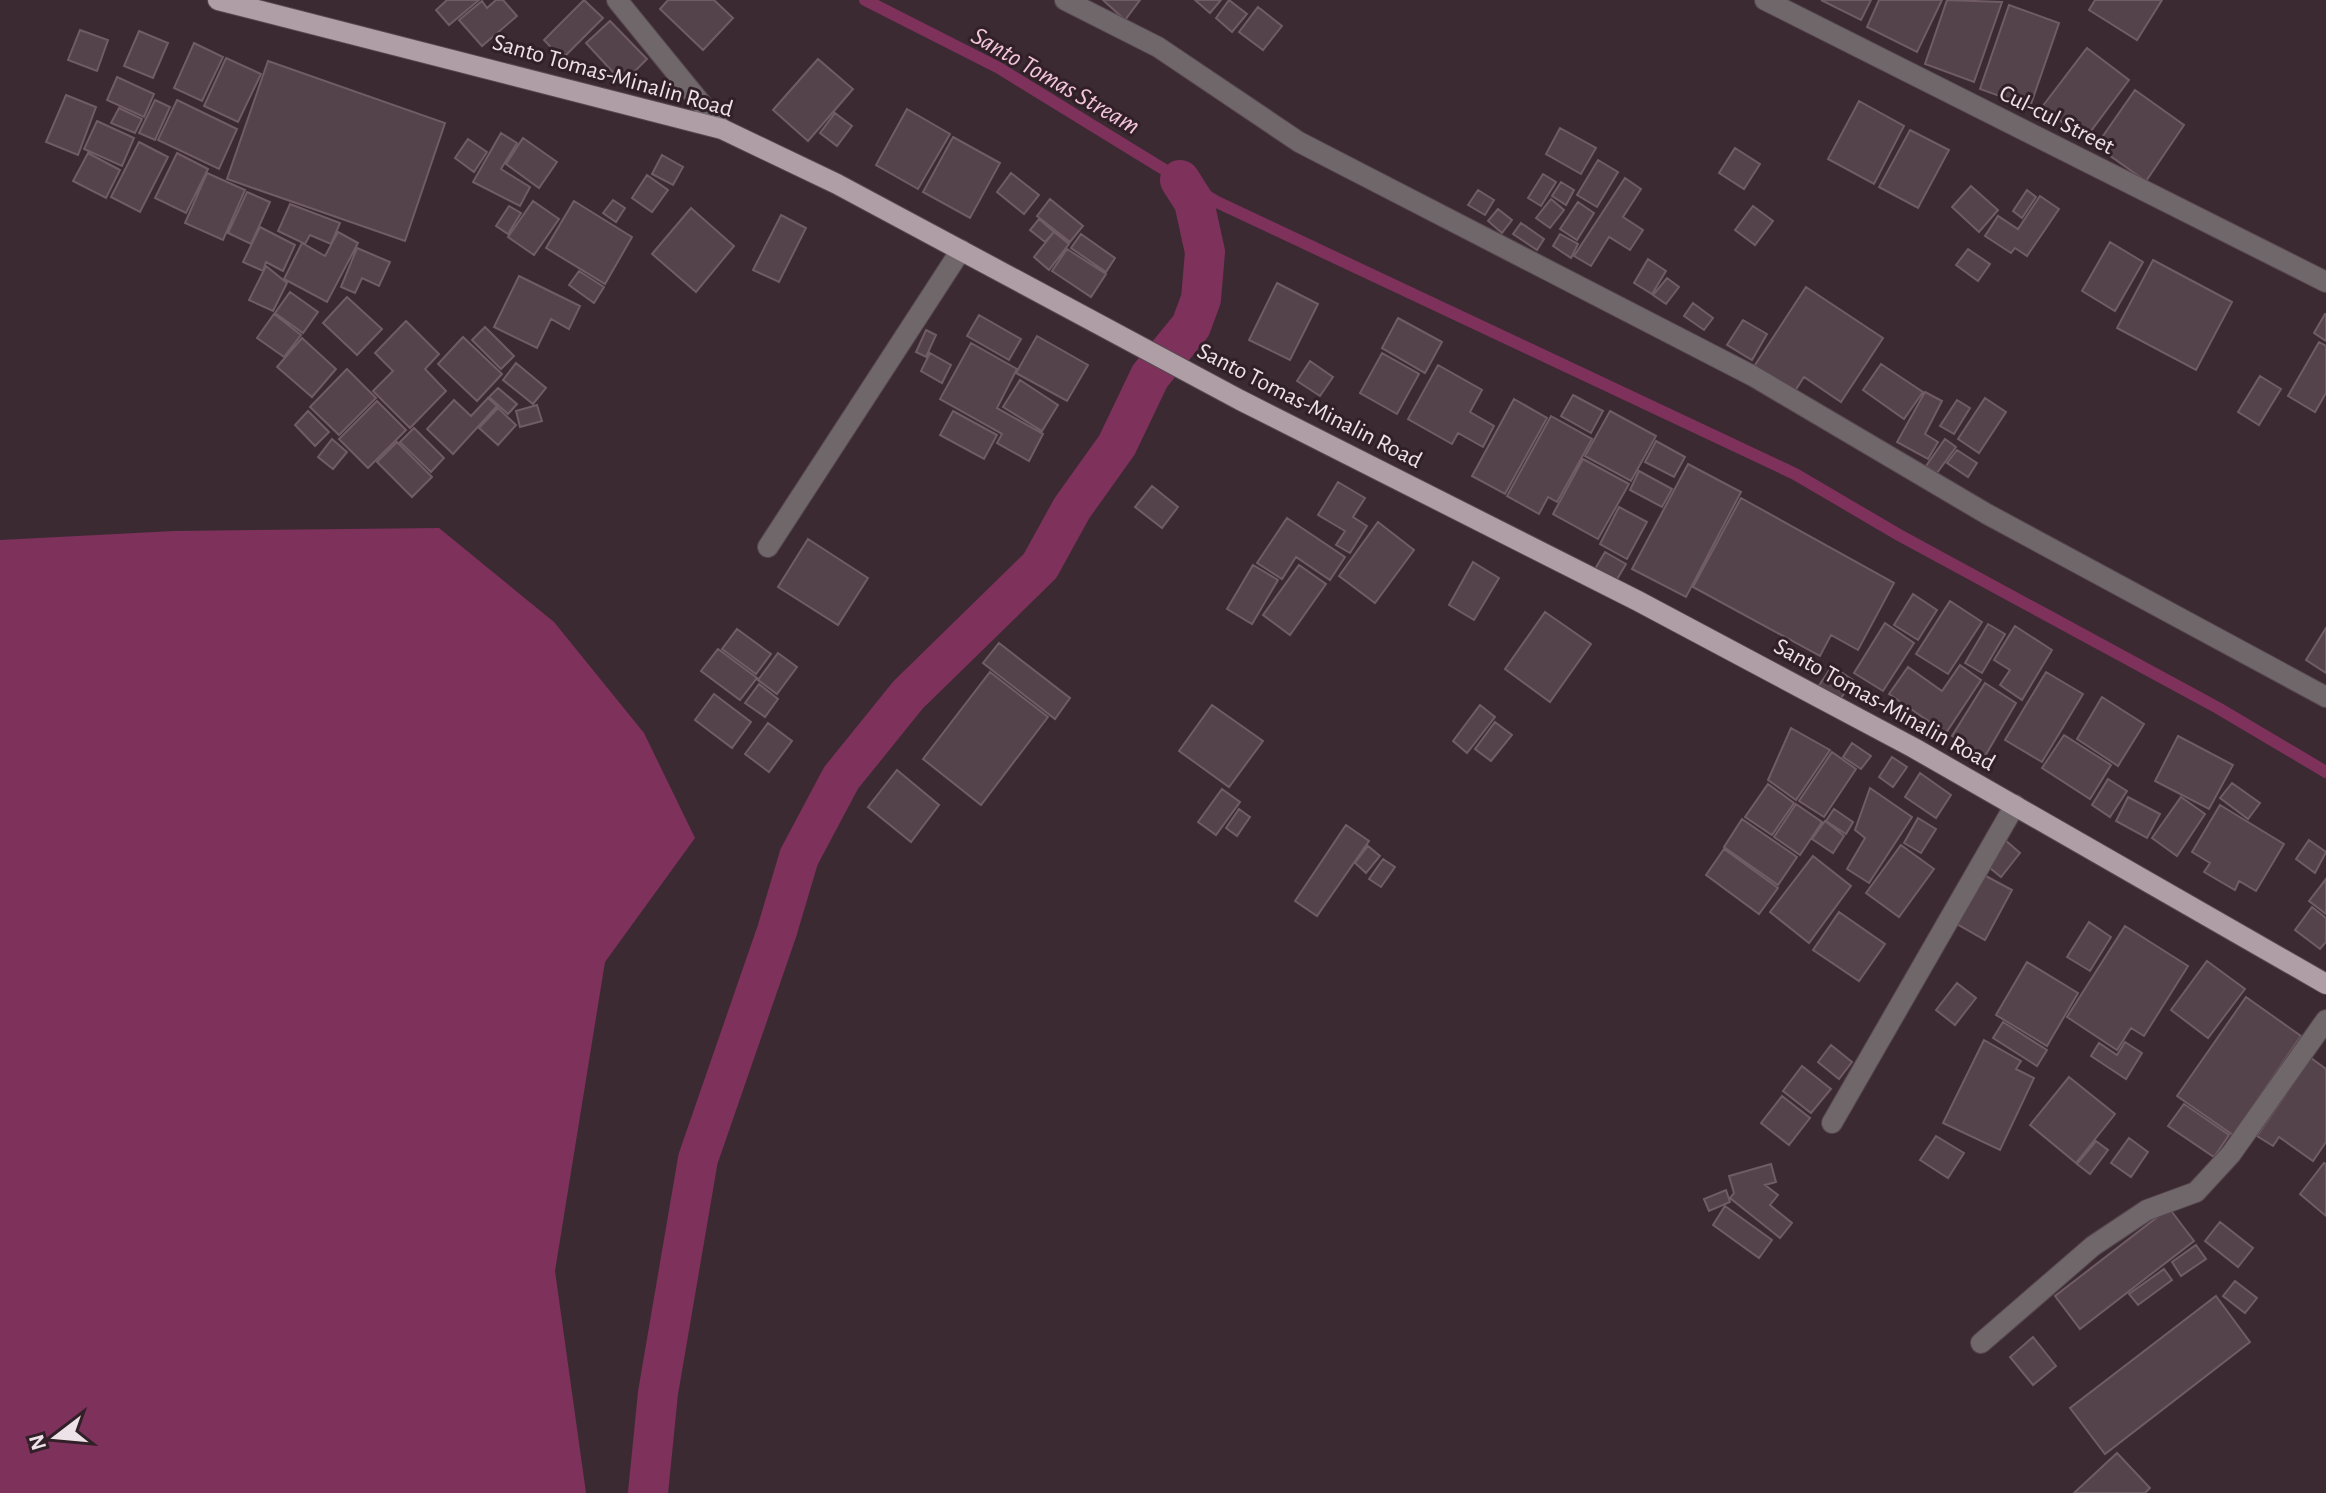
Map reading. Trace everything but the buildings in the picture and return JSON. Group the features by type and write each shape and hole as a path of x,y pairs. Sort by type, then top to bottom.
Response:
{"main road":[{"name":"Santo Tomas-Minalin Road","path":"218,0 722,129 837,184 1240,400 1638,601 2015,805 2326,984"}],"street":[{"path":"617,0 722,129"},
{"path":"1065,0 1158,47 1299,142 1753,376 1987,514 2326,697"},
{"name":"Cul-cul Street","path":"1765,0 2326,282"},
{"path":"768,547 961,250"},
{"path":"1832,1123 2015,805"},
{"path":"1981,1343 2093,1246 2147,1210 2196,1192 2231,1154 2326,1020"}],"shaded area":[{"path":"439,528 554,622 644,733 695,838 605,962 555,1271 586,1493 0,1493 0,540 174,531"}],"waterway":[{"name":"Santo Tomas Stream","path":"865,0 999,68 1217,202 1795,474 1899,535 2218,708 2326,772"},
{"path":"648,1493 658,1393 698,1159 777,931 799,857 841,778 908,695 1040,566 1072,508 1117,445 1150,376 1191,326 1201,299 1205,252 1194,202 1180,180"}]}
